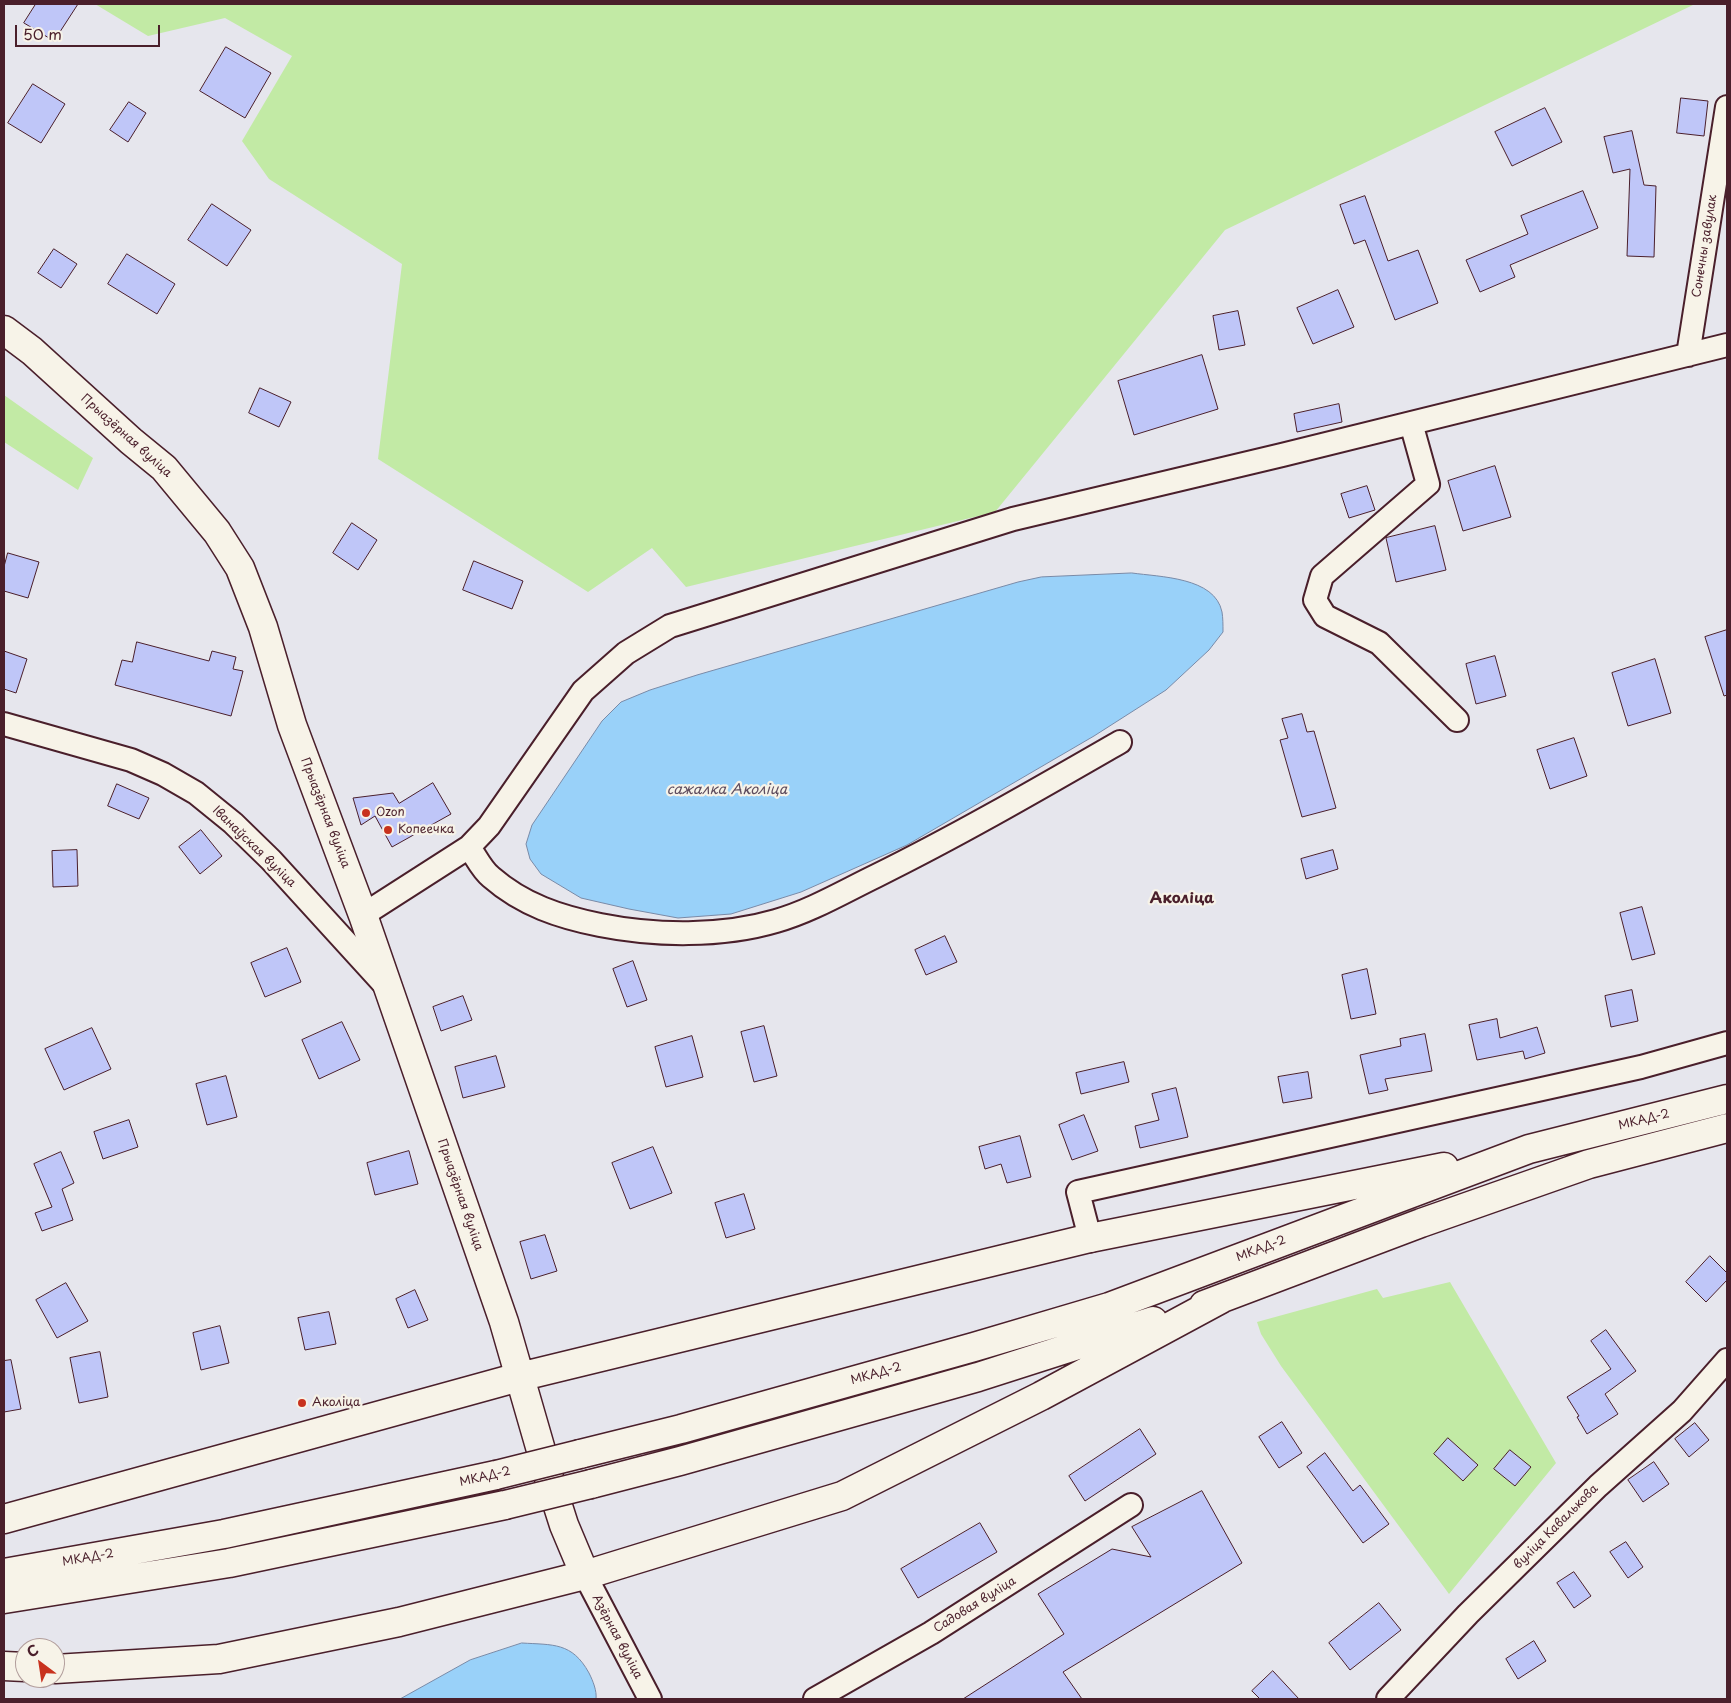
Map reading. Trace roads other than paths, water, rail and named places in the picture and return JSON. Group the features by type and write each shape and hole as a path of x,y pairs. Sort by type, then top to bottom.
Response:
{"main road":[{"name":"Прыазёрная вуліца","path":"4,330 32,351 131,441 164,468 217,532 240,568 263,627 292,725 363,915 501,1312 564,1525 585,1575"},
{"name":"МКАД-2","path":"4,1573 224,1534 496,1475 719,1418 1109,1307 1529,1149 1727,1099"},
{"path":"4,1599 229,1563 505,1505 698,1456 978,1377 1221,1299 1421,1223 1589,1164 1727,1128"},
{"path":"4,1519 519,1377 1090,1238 1529,1149"},
{"path":"65,1667 219,1659 399,1622 585,1575 842,1496 1041,1396 1221,1299"}],"street":[{"name":"Сонечны завулак","path":"1688,355 1727,107"},
{"path":"363,915 468,847 488,826 583,691 626,653 670,626 1013,519 1727,345"},
{"path":"1411,423 1428,484 1322,576 1316,600 1325,616 1378,643 1458,720"},
{"name":"Іванаўская вуліца","path":"4,724 131,760 163,774 196,793 233,824 270,860 388,988"},
{"path":"468,847 490,876 520,898 566,918 622,929 672,932 726,931 776,921 819,904 928,850 1120,742"},
{"path":"1090,1238 1078,1192 1631,1069 1727,1043"},
{"name":"вуліца Кавалькова","path":"1388,1699 1468,1614 1598,1486 1682,1411 1727,1360"},
{"name":"Садовая вуліца","path":"815,1699 932,1633 1131,1505"},
{"name":"Азёрная вуліца","path":"585,1575 650,1699"}],"water":[{"name":"сажалка Аколіца","path":"1132,573 1185,581 1198,585 1209,592 1217,600 1222,612 1223,632 1209,650 1166,690 1094,736 907,845 801,892 731,914 678,918 581,898 541,874 530,859 526,844 532,825 602,721 621,702 650,690 697,675 1018,582 1041,577"},
{"path":"522,1643 552,1645 569,1650 583,1663 595,1689 596,1699 400,1699 470,1660"}],"place":[{"name":"Ozon","path":"366,813"},
{"name":"Копеечка","path":"388,830"},
{"name":"Аколіца","path":"302,1403"}],"district":[{"name":"Аколіца","path":"1182,899"}]}
